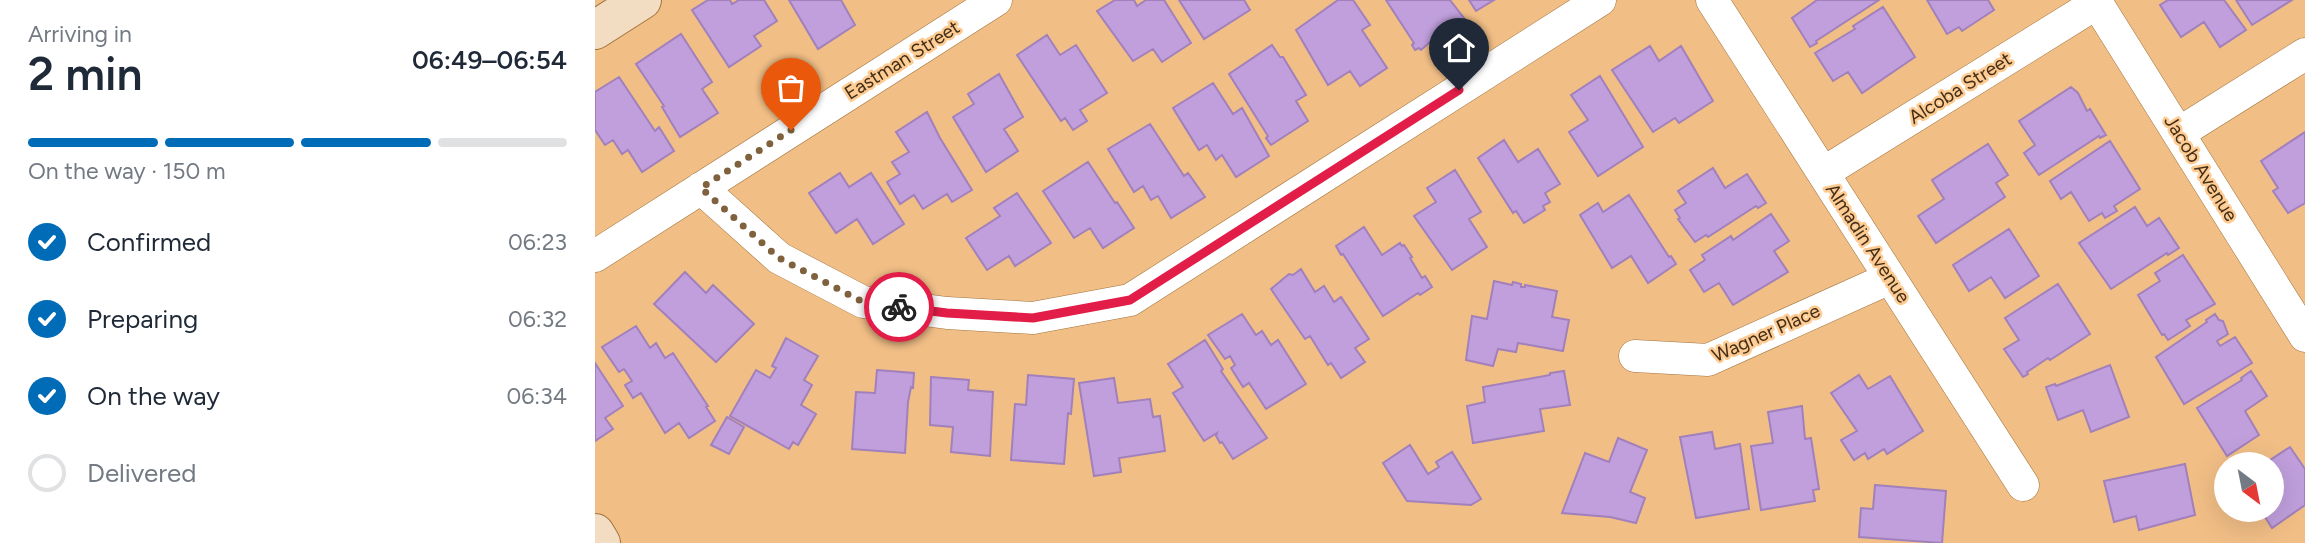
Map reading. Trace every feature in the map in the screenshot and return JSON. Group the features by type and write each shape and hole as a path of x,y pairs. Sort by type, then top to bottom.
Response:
{"street":[{"path":"595,30 642,0"},
{"name":"Eastman Street","path":"595,256 996,0"},
{"path":"701,188 779,258 863,302 947,313 1033,318 1130,300 1600,0"},
{"name":"Almadin Avenue","path":"1712,0 2023,485"},
{"name":"Alcoba Street","path":"1823,173 2096,2"},
{"name":"Jacob Avenue","path":"2096,2 2305,336"},
{"path":"2179,133 2305,54"},
{"name":"Wagner Place","path":"1635,356 1708,360 1890,278"},
{"path":"595,533 601,543"}],"building":[{"path":"708,0 730,0 732,4 739,0 764,0 777,21 754,36 761,46 729,67 692,10"},
{"path":"789,0 841,0 855,25 818,49"},
{"path":"1115,0 1134,0 1137,6 1146,0 1164,0 1191,43 1162,62 1153,49 1133,61 1097,11"},
{"path":"1179,0 1244,0 1250,10 1204,39"},
{"path":"1338,0 1353,0 1370,25 1362,30 1387,68 1360,86 1350,71 1328,85 1296,30"},
{"path":"1386,0 1450,0 1467,22 1438,41 1436,37 1421,50 1415,50 1412,45 1414,43"},
{"path":"1469,0 1494,0 1476,11"},
{"path":"1817,0 1879,0 1810,47 1792,18"},
{"path":"1927,0 1988,0 1994,10 1962,31 1959,27 1947,34"},
{"path":"2168,0 2224,0 2246,30 2220,47 2204,22 2181,37 2160,5"},
{"path":"2236,0 2292,0 2252,25"},
{"path":"1883,7 1915,57 1862,93 1848,72 1833,81 1815,53 1855,29 1853,26"},
{"path":"681,34 712,82 702,89 718,113 680,137 662,107 664,106 636,64"},
{"path":"1047,35 1060,55 1076,45 1107,93 1080,110 1087,121 1073,130 1065,118 1061,121 1017,55"},
{"path":"1272,45 1280,57 1283,57 1306,95 1296,101 1308,121 1271,145 1229,74"},
{"path":"1650,46 1659,61 1681,46 1713,101 1679,123 1675,118 1653,132 1612,70"},
{"path":"999,74 1023,117 1004,129 1018,151 986,172 953,117 974,104 968,94"},
{"path":"1600,76 1643,147 1598,176 1569,132 1588,120 1571,95"},
{"path":"619,77 655,131 659,127 674,151 642,172 628,150 622,154 613,140 605,145 595,130 595,92"},
{"path":"1213,83 1233,114 1242,108 1269,156 1236,177 1222,155 1216,160 1207,145 1199,150 1173,108"},
{"path":"2071,87 2078,93 2087,111 2090,109 2106,135 2100,138 2099,136 2039,175 2024,153 2035,145 2019,121"},
{"path":"927,112 972,190 952,202 947,194 923,209 914,195 900,204 887,182 900,174 892,162 909,152 896,132"},
{"path":"1150,124 1184,176 1188,173 1205,197 1171,218 1158,196 1151,200 1143,186 1134,192 1108,149"},
{"path":"2305,132 2305,203 2288,213 2273,191 2278,188 2261,161"},
{"path":"1504,140 1518,162 1538,149 1560,184 1545,193 1550,202 1543,206 1545,210 1524,223 1516,211 1513,213 1478,158"},
{"path":"2110,141 2140,189 2114,206 2117,211 2105,218 2102,213 2089,221 2071,192 2061,199 2050,181"},
{"path":"1988,144 2008,175 1996,183 2005,197 1936,243 1918,216 1944,199 1932,180"},
{"path":"1088,162 1134,228 1103,248 1090,228 1074,238 1043,191"},
{"path":"1713,168 1725,188 1747,174 1766,203 1758,208 1756,206 1708,237 1706,235 1695,242 1678,219 1680,218 1675,210 1686,203 1678,191"},
{"path":"1455,170 1481,212 1469,219 1487,247 1452,270 1414,216 1436,202 1427,188"},
{"path":"840,173 849,187 871,173 904,224 873,244 857,219 836,233 809,193"},
{"path":"1017,193 1051,243 1015,266 1009,256 987,270 966,238 1000,216 994,208"},
{"path":"1629,195 1676,264 1648,283 1631,256 1612,268 1580,215 1598,203 1603,212"},
{"path":"2135,207 2147,226 2159,218 2179,248 2111,289 2079,243"},
{"path":"1771,214 1789,241 1774,251 1788,272 1733,305 1719,283 1704,292 1690,270 1705,260 1702,255 1731,236 1733,240"},
{"path":"1364,227 1382,255 1400,243 1404,245 1422,278 1425,276 1432,287 1383,316 1336,246"},
{"path":"2009,229 2039,276 2005,298 1991,277 1969,291 1953,265"},
{"path":"2183,255 2215,304 2186,320 2190,326 2168,340 2162,335 2138,295 2160,281 2155,273"},
{"path":"1301,269 1315,292 1324,286 1334,302 1341,297 1369,339 1355,348 1365,362 1341,378 1331,363 1328,365 1310,336 1305,339 1271,289 1289,274 1293,275"},
{"path":"685,272 706,293 713,285 754,324 716,362 654,304"},
{"path":"1494,281 1557,291 1552,317 1569,320 1563,351 1518,343 1516,352 1498,349 1493,366 1466,360 1472,316 1487,319"},
{"path":"2058,284 2090,334 2050,360 2048,358 2023,377 2004,349 2019,340 2005,318"},
{"path":"1242,314 1256,335 1262,331 1271,345 1278,340 1306,384 1266,409 1249,383 1243,387 1231,368 1235,365 1230,356 1225,359 1208,335"},
{"path":"2215,314 2223,321 2228,334 2217,341 2220,346 2235,337 2252,363 2184,404 2156,357"},
{"path":"636,326 650,348 656,343 665,358 673,353 708,406 706,407 715,421 689,438 679,423 665,433 641,393 633,398 625,385 632,381 624,369 619,372 602,347"},
{"path":"786,338 818,356 804,380 812,385 801,405 816,414 798,445 793,442 789,449 730,416 756,370 770,378 776,368 772,366"},
{"path":"1205,340 1223,369 1221,371 1267,438 1233,459 1222,442 1220,443 1217,433 1204,441 1173,393 1183,387 1168,364"},
{"path":"595,363 623,406 605,418 613,429 595,441"},
{"path":"2110,365 2129,417 2091,432 2083,410 2058,420 2046,387 2056,386"},
{"path":"877,370 914,373 908,402 905,453 852,449 856,392 875,393"},
{"path":"1564,371 1570,405 1540,409 1544,431 1473,443 1467,406 1485,402 1483,387"},
{"path":"2251,371 2267,396 2245,411 2259,435 2233,452 2224,452 2197,408 2242,380 2241,378"},
{"path":"1028,375 1074,379 1064,464 1011,460 1015,404 1026,405"},
{"path":"1859,375 1868,389 1890,376 1923,431 1887,454 1884,449 1868,459 1865,453 1854,460 1841,440 1857,431 1831,393"},
{"path":"931,377 969,380 968,390 993,392 990,456 951,452 953,427 930,425"},
{"path":"1114,378 1118,403 1150,399 1153,417 1160,416 1165,451 1119,458 1121,472 1094,476 1079,383"},
{"path":"1802,406 1805,439 1811,438 1819,489 1813,490 1815,501 1761,510 1751,446 1773,443 1768,412"},
{"path":"727,417 744,427 729,454 711,445"},
{"path":"1712,432 1715,449 1740,444 1749,509 1696,518 1680,437"},
{"path":"1618,438 1647,450 1630,492 1645,498 1636,523 1610,517 1562,513 1585,453 1609,462"},
{"path":"1410,445 1428,474 1439,467 1436,462 1452,452 1481,499 1471,505 1407,501 1383,463"},
{"path":"2290,447 2305,469 2305,505 2284,520 2284,452"},
{"path":"2185,464 2195,515 2139,530 2136,516 2114,522 2104,481"},
{"path":"1875,485 1946,491 1942,543 1859,537 1861,508 1873,509"},
{"path":"2268,522 2281,522 2272,528"}],"way so far":[{"path":"791,130 701,188 779,258 863,302 899,307"}],"route":[{"path":"899,307 1033,318 1130,300 1459,90"}]}
